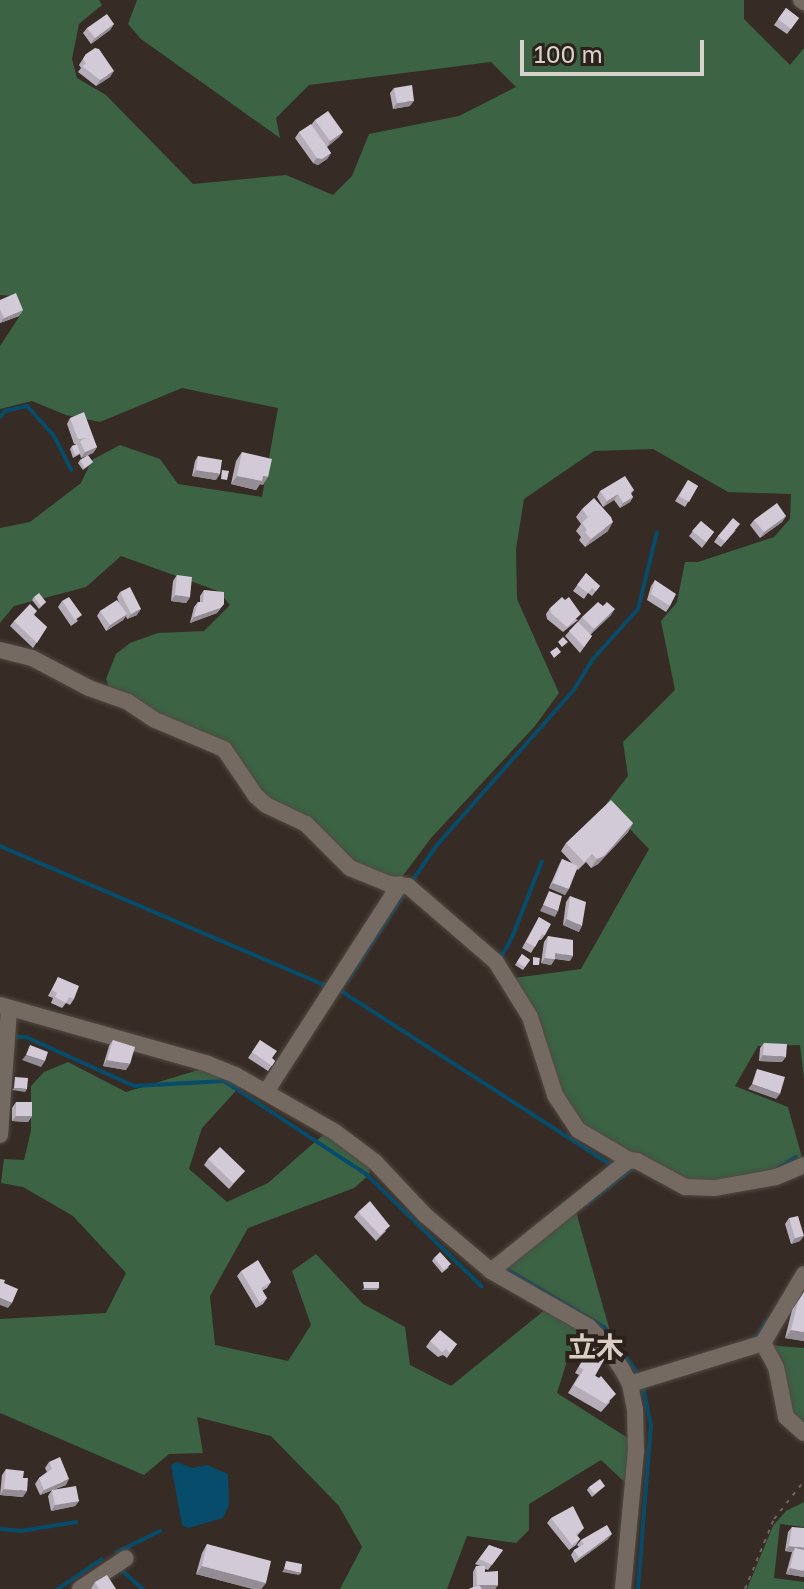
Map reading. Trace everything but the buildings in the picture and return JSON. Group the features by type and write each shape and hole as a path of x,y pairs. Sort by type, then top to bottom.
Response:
{"street":[{"path":"0,650 32,658 89,688 128,702 155,720 224,749 256,796 266,805 306,824 350,868 389,884 400,884 496,962 530,1017 563,1111 578,1130 685,1187 698,1188 804,1171"},
{"path":"266,1092 400,884"},
{"path":"0,1135 4,1006 208,1064 266,1092 335,1132 375,1162 425,1215 491,1271 589,1327 605,1344 630,1384 636,1451 623,1589"},
{"path":"491,1271 637,1162"},
{"path":"630,1384 763,1343 804,1274"},
{"path":"763,1343 776,1367 786,1417 804,1433"},
{"path":"80,1589 126,1558"}],"path":[{"path":"745,1589 771,1524 804,1481"}],"green space":[{"path":"0,0 99,0 102,5 79,24 72,59 77,78 106,95 193,184 286,175 333,195 352,176 369,134 459,116 516,87 491,62 309,85 276,118 280,138 141,39 128,24 137,0 744,0 744,19 790,65 804,48 804,1079 800,1045 758,1046 735,1086 788,1107 803,1161 775,1175 688,1184 587,1132 566,1108 514,978 581,969 649,849 606,804 628,776 623,742 675,690 661,621 677,602 685,562 698,562 774,537 790,519 791,494 728,492 653,449 594,451 524,499 516,549 517,599 559,693 535,726 431,838 402,877 393,880 351,863 262,796 226,747 111,692 106,679 116,654 130,643 158,633 204,631 230,605 218,591 121,556 86,587 14,606 0,623 0,528 30,522 81,483 92,460 120,445 160,459 178,484 262,497 278,408 182,388 100,422 66,415 32,401 0,409 0,346 21,314 15,296 0,295"},
{"path":"68,1062 126,1092 208,1067 243,1083 202,1128 189,1169 227,1202 268,1183 324,1134 370,1166 369,1175 354,1188 248,1228 210,1296 215,1345 288,1361 311,1325 292,1271 316,1254 363,1304 405,1327 410,1365 451,1386 546,1309 592,1338 568,1358 557,1393 631,1440 628,1485 601,1460 529,1504 529,1530 516,1543 467,1536 447,1589 340,1589 362,1547 339,1506 271,1436 197,1417 203,1453 169,1454 144,1475 0,1413 0,1319 106,1313 126,1273 73,1216 23,1187 1,1183 4,1159 24,1160 31,1131 31,1086 44,1072"},
{"path":"575,1208 615,1349 519,1284 501,1267"},
{"path":"768,1345 804,1348 804,1429 791,1418"},
{"path":"804,1502 804,1527 780,1524 774,1578 804,1582 804,1589 747,1589 773,1526 786,1511"}],"water":[{"path":"177,1462 192,1468 207,1465 228,1474 229,1505 223,1518 188,1528 182,1525 171,1465"}],"waterway":[{"path":"0,417 5,411 27,406 54,436 71,470"},
{"path":"415,883 412,881 437,845 573,691 592,660 638,609 657,532"},
{"path":"0,846 326,986"},
{"path":"497,953 501,957 513,935 542,861"},
{"path":"346,983 404,894"},
{"path":"341,991 613,1166"},
{"path":"14,1037 26,1037 134,1086 224,1081 366,1174 481,1286"},
{"path":"778,1168 796,1157"},
{"path":"587,1204 637,1165"},
{"path":"503,1267 604,1327 640,1376"},
{"path":"754,1341 769,1318"},
{"path":"638,1589 651,1425 643,1387"},
{"path":"0,1529 21,1531 76,1522"},
{"path":"117,1552 160,1531"},
{"path":"58,1589 102,1559"},
{"path":"121,1570 143,1589"}],"district":[{"name":"立木","path":"596,1347"}]}
